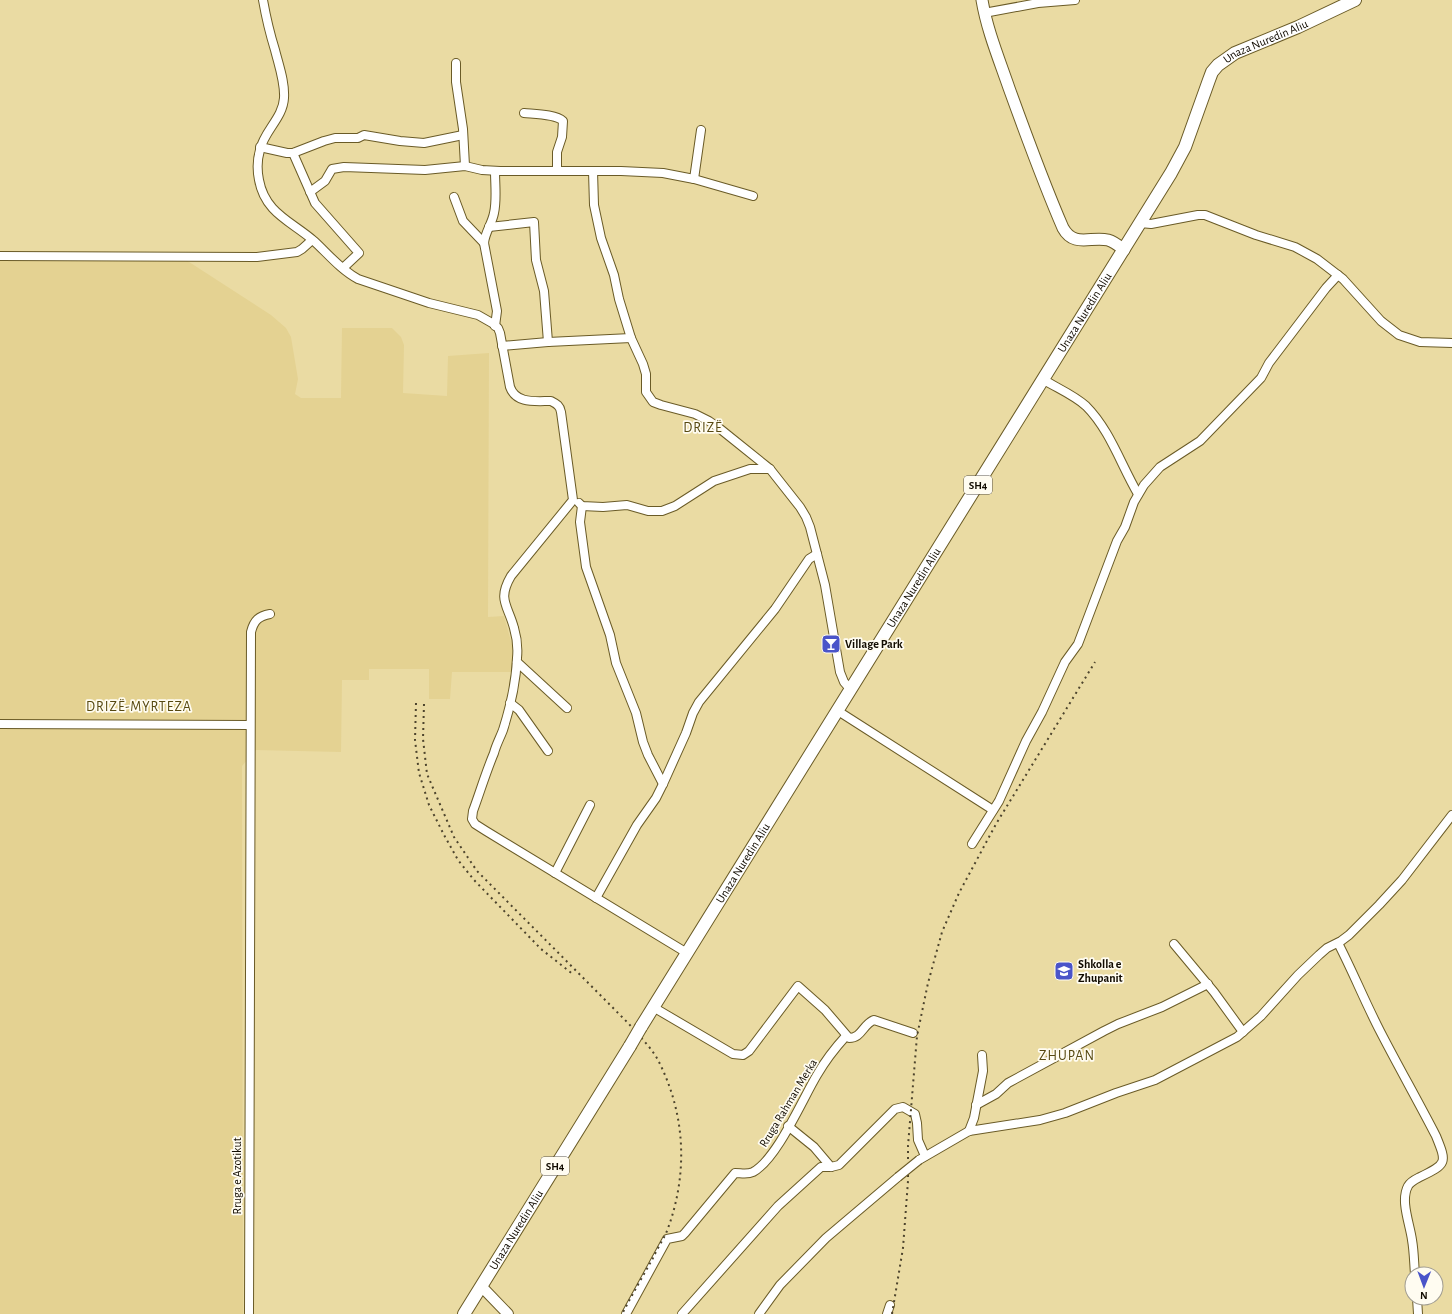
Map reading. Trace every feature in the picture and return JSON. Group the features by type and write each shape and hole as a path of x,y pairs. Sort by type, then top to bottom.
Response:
{"main road":[{"path":"982,0 984,13 996,51 1037,166 1066,233 1076,240 1109,240 1124,250"},
{"name":"Unaza Nuredin Aliu","path":"464,1314 1180,159 1212,72 1218,65 1235,53 1298,27 1355,0"}],"street":[{"path":"263,0 268,28 282,76 284,98 282,109 260,148 258,174 266,201 280,216 312,240 353,277 429,303 478,315 488,320 500,333 510,386 513,394 518,398 526,400 551,401 560,408 573,500 511,576 505,587 504,597 516,638 517,662 510,704 503,732 494,751 473,811 472,819 475,824 486,831 687,953"},
{"path":"984,13 1038,3 1075,0"},
{"path":"456,63 456,82 461,112 465,166"},
{"path":"524,113 545,115 561,119 563,121 562,137 557,152 557,171"},
{"path":"694,179 702,130"},
{"path":"260,148 282,153 293,153 335,138 358,138 364,135 424,143 463,135"},
{"path":"293,153 315,203 359,253 343,268"},
{"path":"310,192 325,181 332,169 337,168 425,170 465,166 495,171 663,173 694,179 754,196"},
{"path":"495,171 495,212 484,237 496,311 495,326"},
{"path":"594,171 594,205 601,238 614,275 619,299 631,338 646,374 646,392 653,402 695,414 709,420 770,469 806,517 818,554 831,612 840,672 844,682 851,690"},
{"path":"454,197 463,221 484,243"},
{"path":"1140,223 1151,224 1198,215 1211,216 1256,235 1295,247 1317,259 1338,275 1352,288 1381,321 1399,334 1420,342 1452,343"},
{"path":"489,227 534,222 536,260 544,292 548,342"},
{"path":"0,256 257,257 297,252 312,240"},
{"path":"972,844 1005,791 1026,741 1042,712 1065,662 1078,644 1117,541 1125,527 1138,494 1144,484 1160,467 1200,441 1261,378 1269,363 1326,288 1338,275"},
{"path":"502,346 631,338"},
{"path":"1044,380 1086,406 1097,420 1116,451 1138,494"},
{"path":"573,500 579,502 582,506 603,507 627,505 648,510 662,511 675,506 714,481 750,469 770,469"},
{"path":"582,506 580,522 586,566 610,635 616,663 636,714 643,742 663,784"},
{"path":"596,898 637,825 656,798 699,702 775,609 809,559 818,554"},
{"name":"Rruga e Azotikut","path":"249,1314 251,632 252,626 259,617 270,614"},
{"path":"517,662 567,708"},
{"path":"510,704 519,710 548,751"},
{"path":"838,711 993,810"},
{"path":"0,724 250,725"},
{"path":"555,873 590,804"},
{"path":"759,1314 780,1285 826,1238 922,1158 969,1130 1026,1123 1065,1113 1116,1093 1155,1080 1224,1044 1243,1032 1261,1016 1298,975 1319,955 1327,948 1338,943 1349,935 1393,890 1452,814"},
{"path":"1338,943 1354,972 1365,1001 1380,1032 1426,1116 1444,1154 1444,1159 1439,1168 1412,1181 1408,1185 1406,1191 1406,1207 1414,1266"},
{"path":"1174,944 1208,984 1243,1032"},
{"path":"976,1105 996,1094 1008,1083 1104,1031 1129,1019 1162,1007 1208,984"},
{"path":"653,1007 727,1052 733,1054 743,1055 749,1052 798,986 829,1014 849,1038 856,1037 871,1021 874,1020 913,1033"},
{"name":"Rruga Rahman Merka","path":"626,1314 667,1239 682,1236 735,1173 748,1174 759,1168 768,1160 817,1075 846,1036"},
{"path":"969,1130 974,1118 983,1071 982,1055"},
{"path":"682,1314 778,1206 826,1165 839,1165 891,1112 900,1107 907,1108 915,1114 922,1158"},
{"path":"788,1126 814,1146 826,1165"},
{"path":"481,1286 508,1314"},
{"path":"887,1314 890,1305"}],"shaded area":[{"path":"186,260 271,315 286,328 291,337 298,379 295,394 301,398 341,398 342,328 392,328 401,337 404,345 403,393 447,396 448,356 489,353 488,617 504,616 512,645 512,672 452,672 450,699 429,699 429,669 369,669 369,680 342,680 341,752 256,750 242,766 243,1314 0,1314 0,261"}],"railway":[{"path":"892,1314 903,1248 908,1181 908,1146 917,1036 928,983 942,932 959,893 996,824 1095,662"},
{"path":"416,703 415,740 419,773 429,805 458,860 474,880 541,949 574,975"},
{"path":"424,704 423,739 427,774 454,837 477,871 629,1024 645,1042 659,1062 675,1103 679,1124 681,1167 674,1210 667,1231 622,1314"}],"place":[{"name":"Village Park","path":"831,644"},
{"name":"Shkolla e Zhupanit","path":"1064,971"}],"district":[{"name":"DRIZË","path":"703,427"},
{"name":"DRIZË-MYRTEZA","path":"139,706"},
{"name":"ZHUPAN","path":"1067,1055"}]}
